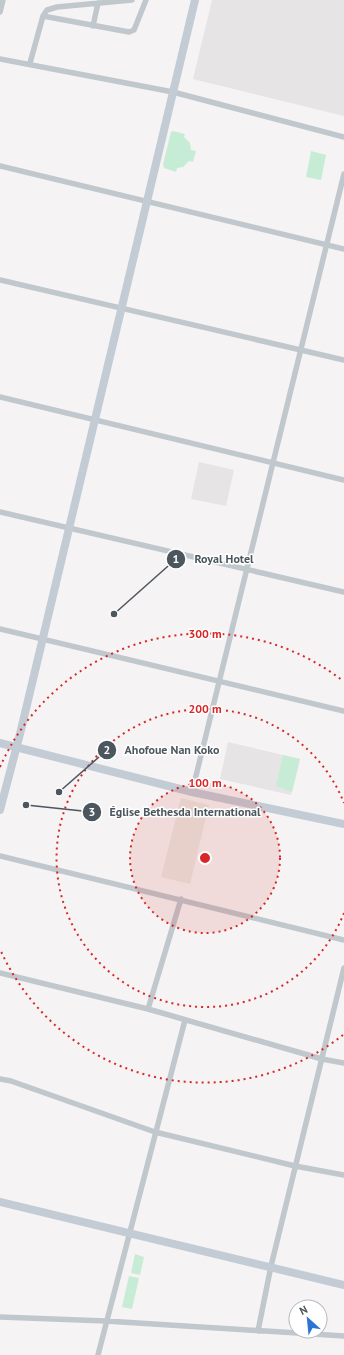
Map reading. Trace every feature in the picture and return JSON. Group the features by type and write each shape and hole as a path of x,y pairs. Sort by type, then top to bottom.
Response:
{"street":[{"path":"0,12 3,0"},
{"path":"30,63 43,16 51,8 132,0"},
{"path":"43,16 129,32 134,30 146,0"},
{"path":"0,810 148,201 195,0"},
{"path":"93,26 98,3"},
{"path":"0,59 30,63 173,92 344,137"},
{"path":"0,166 344,249"},
{"path":"192,792 344,174"},
{"path":"0,280 344,360"},
{"path":"0,397 344,480"},
{"path":"0,512 344,592"},
{"path":"0,629 344,711"},
{"path":"0,743 192,792 344,824"},
{"path":"0,856 344,940"},
{"path":"148,1009 181,900"},
{"path":"258,1331 271,1266 344,968"},
{"path":"0,973 148,1009 322,1059 344,1063"},
{"path":"98,1355 106,1321 131,1234 154,1132 185,1020"},
{"path":"0,1079 11,1081 154,1132 295,1166 344,1175"},
{"path":"0,1202 271,1266 344,1285"},
{"path":"0,1317 106,1321 344,1336"}],"shaded area":[{"path":"212,0 344,0 344,116 193,79"},
{"path":"199,462 234,470 226,506 191,499"},
{"path":"228,742 300,759 291,795 220,779"},
{"path":"181,798 209,805 190,884 161,877"}],"green space":[{"path":"173,131 185,134 184,137 190,143 191,150 196,151 193,162 189,161 183,167 177,168 176,172 164,168 163,164 171,132"},
{"path":"311,151 326,155 321,180 306,177"},
{"path":"283,755 300,759 292,792 276,786"},
{"path":"135,1254 144,1257 140,1275 131,1273"},
{"path":"129,1276 139,1278 132,1309 122,1307"}],"place":[{"name":"Royal Hotel","path":"114,614"},
{"name":"Ahofoue Nan Koko","path":"59,792"},
{"name":"Église Bethesda International","path":"26,805"}]}
